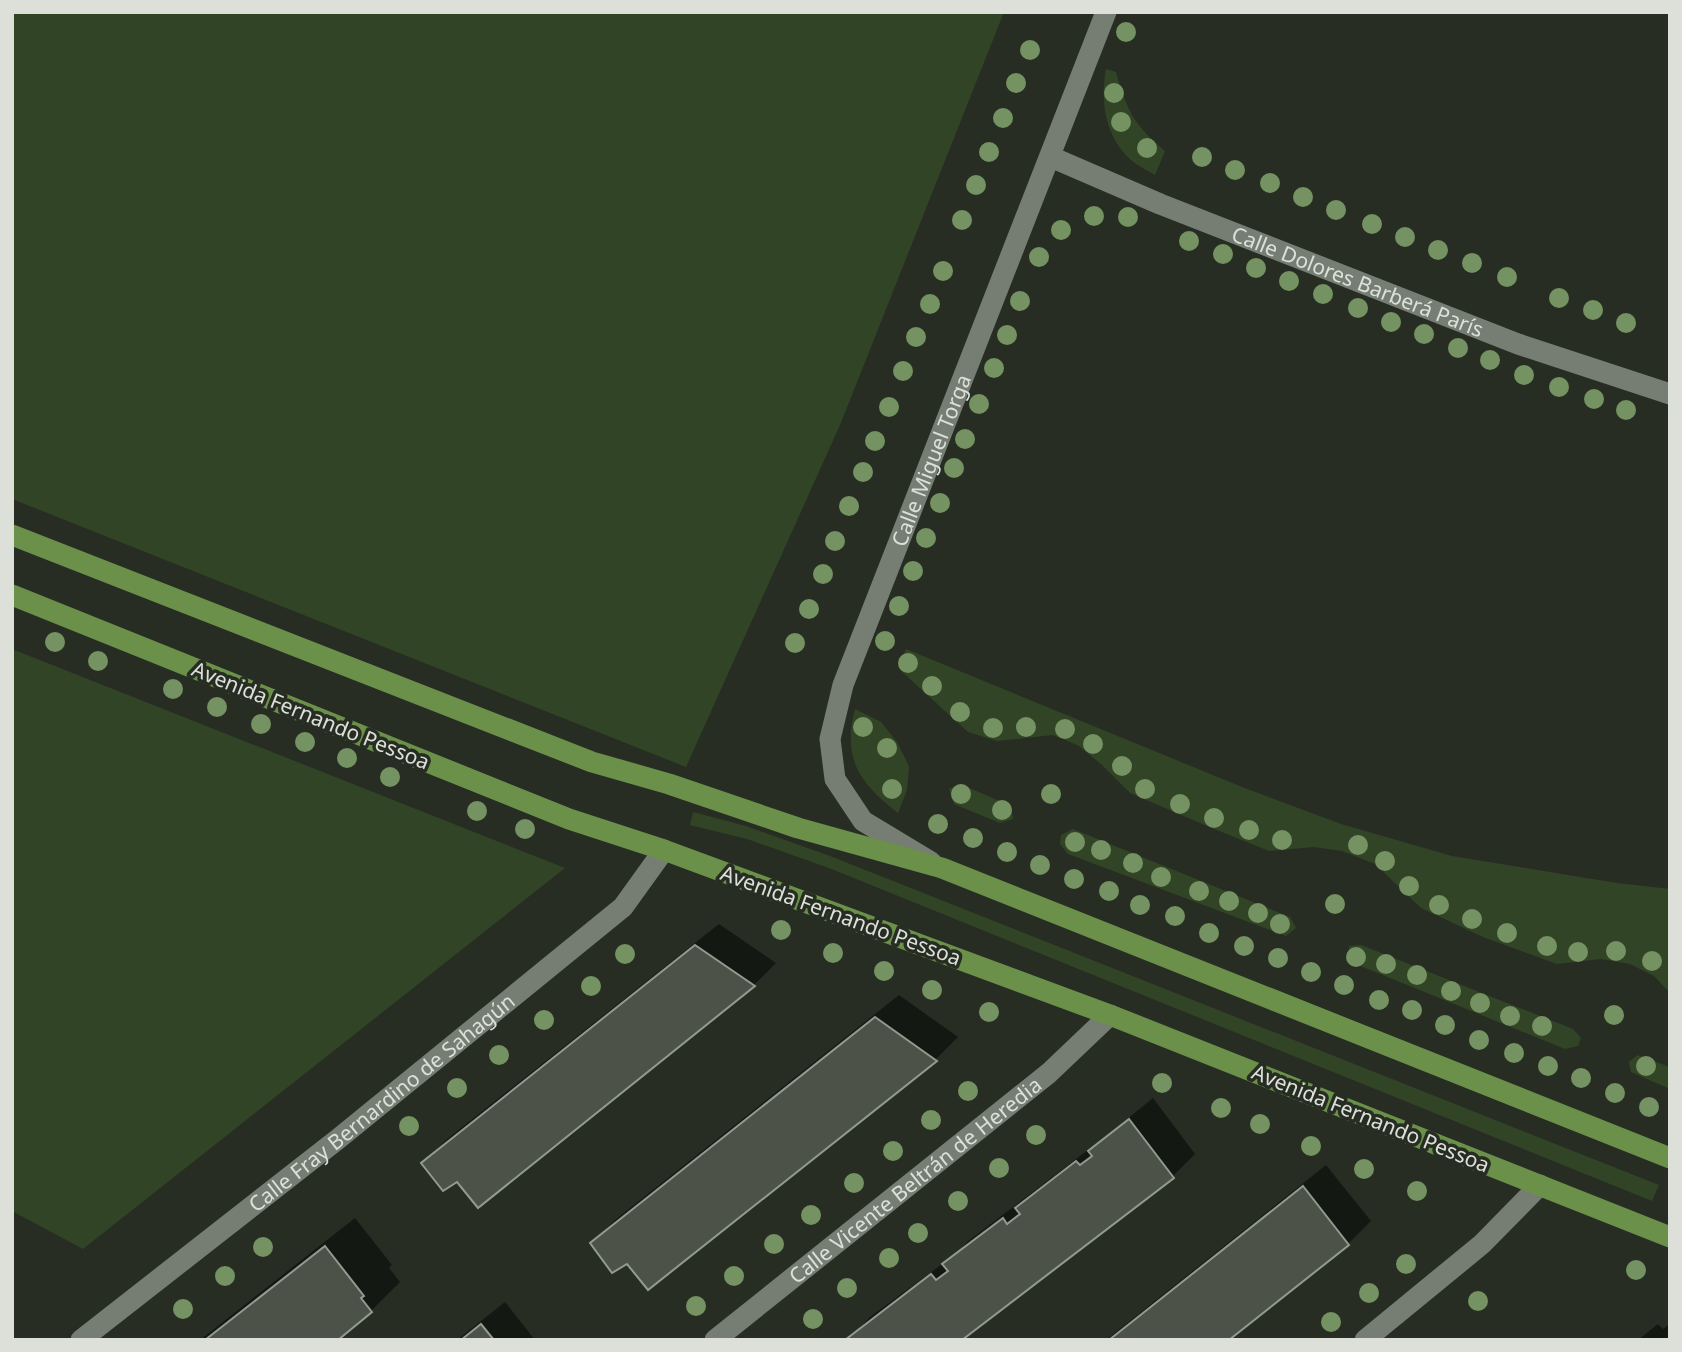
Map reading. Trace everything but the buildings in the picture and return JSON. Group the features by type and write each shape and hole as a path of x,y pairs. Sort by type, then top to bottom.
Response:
{"main road":[{"path":"12,535 592,762 669,784 798,828 942,868 1670,1158"},
{"name":"Avenida Fernando Pessoa","path":"12,595 569,819 664,850 1110,1015 1670,1237"}],"street":[{"name":"Calle Miguel Torga","path":"942,868 863,821 835,779 830,739 843,685 1106,12"},
{"name":"Calle Dolores Barberá París","path":"1051,157 1160,204 1505,340 1670,394"},
{"name":"Calle Fray Bernardino de Sahagún","path":"81,1340 338,1139 624,907 664,850"},
{"name":"Calle Vicente Beltrán de Heredia","path":"715,1340 1049,1073 1110,1015"},
{"path":"1365,1340 1482,1244 1540,1185"}],"green space":[{"path":"12,12 1004,12 840,425 686,767 12,499"},
{"path":"1106,69 1116,72 1133,116 1165,151 1155,175 1131,160 1115,141 1104,106"},
{"path":"12,649 565,868 83,1249 12,1211"},
{"path":"906,649 1242,787 1341,824 1452,856 1670,889 1670,993 1654,976 1630,964 1601,959 1557,964 1483,937 1421,908 1375,864 1342,851 1314,847 1269,851 1207,826 1130,793 1079,746 1053,735 997,741 968,732 899,669"},
{"path":"855,709 881,722 897,742 909,766 907,790 898,813 873,791 857,768 851,742"},
{"path":"960,784 1011,806 1013,819 1000,823 954,804 949,789"},
{"path":"693,812 746,826 830,856 1659,1185 1652,1201 829,868 747,839 690,825"},
{"path":"1073,829 1290,917 1296,928 1286,936 1068,854 1060,844 1061,835"},
{"path":"1361,945 1573,1029 1581,1038 1578,1046 1565,1049 1353,963 1349,946"},
{"path":"1637,1055 1670,1067 1670,1089 1631,1072 1629,1062"}]}
